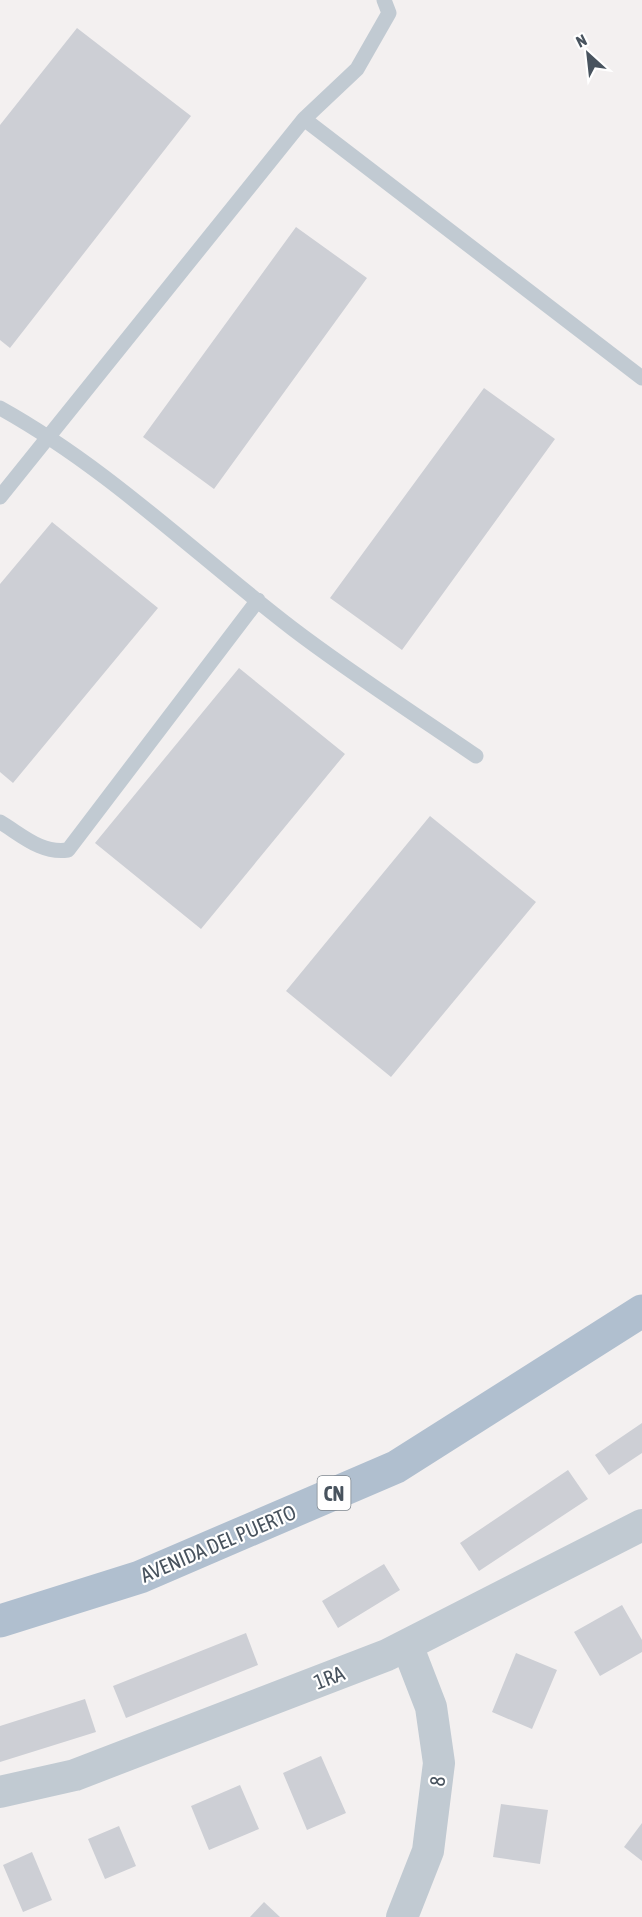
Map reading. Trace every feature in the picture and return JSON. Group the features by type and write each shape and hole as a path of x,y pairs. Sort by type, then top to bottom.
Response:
{"main road":[{"name":"AVENIDA DEL PUERTO","path":"0,1621 140,1577 396,1467 642,1311"}],"street":[{"name":"1RA","path":"0,1792 75,1774 375,1659 642,1525"},
{"name":"8","path":"402,1917 428,1851 439,1762 431,1707 406,1645"}],"lane":[{"path":"0,497 304,119 357,69 389,13 384,0"},
{"path":"304,119 642,378"},
{"path":"0,408 50,435 142,504 293,629 476,756"},
{"path":"0,822 38,847 59,851 68,850 258,600"}],"building":[{"path":"77,28 191,116 10,348 0,340 0,125"},
{"path":"296,227 367,278 214,489 143,437"},
{"path":"484,388 555,439 402,650 330,598"},
{"path":"52,522 158,608 13,783 0,772 0,584"},
{"path":"239,668 345,754 201,929 95,843"},
{"path":"430,816 536,902 391,1077 286,991"},
{"path":"642,1423 642,1453 609,1475 595,1455"},
{"path":"568,1470 588,1499 479,1571 460,1543"},
{"path":"384,1564 400,1590 338,1628 322,1601"},
{"path":"622,1605 642,1640 642,1652 600,1676 574,1632"},
{"path":"246,1633 258,1665 126,1718 113,1686"},
{"path":"516,1653 557,1670 532,1729 492,1712"},
{"path":"85,1699 96,1732 0,1762 0,1726"},
{"path":"321,1756 346,1813 307,1830 283,1773"},
{"path":"240,1785 259,1829 209,1850 191,1806"},
{"path":"501,1804 548,1810 540,1864 493,1857"},
{"path":"642,1823 642,1861 624,1847"},
{"path":"119,1826 136,1866 105,1879 88,1839"},
{"path":"32,1852 52,1900 23,1912 3,1865"},
{"path":"264,1902 280,1917 250,1917"}]}
